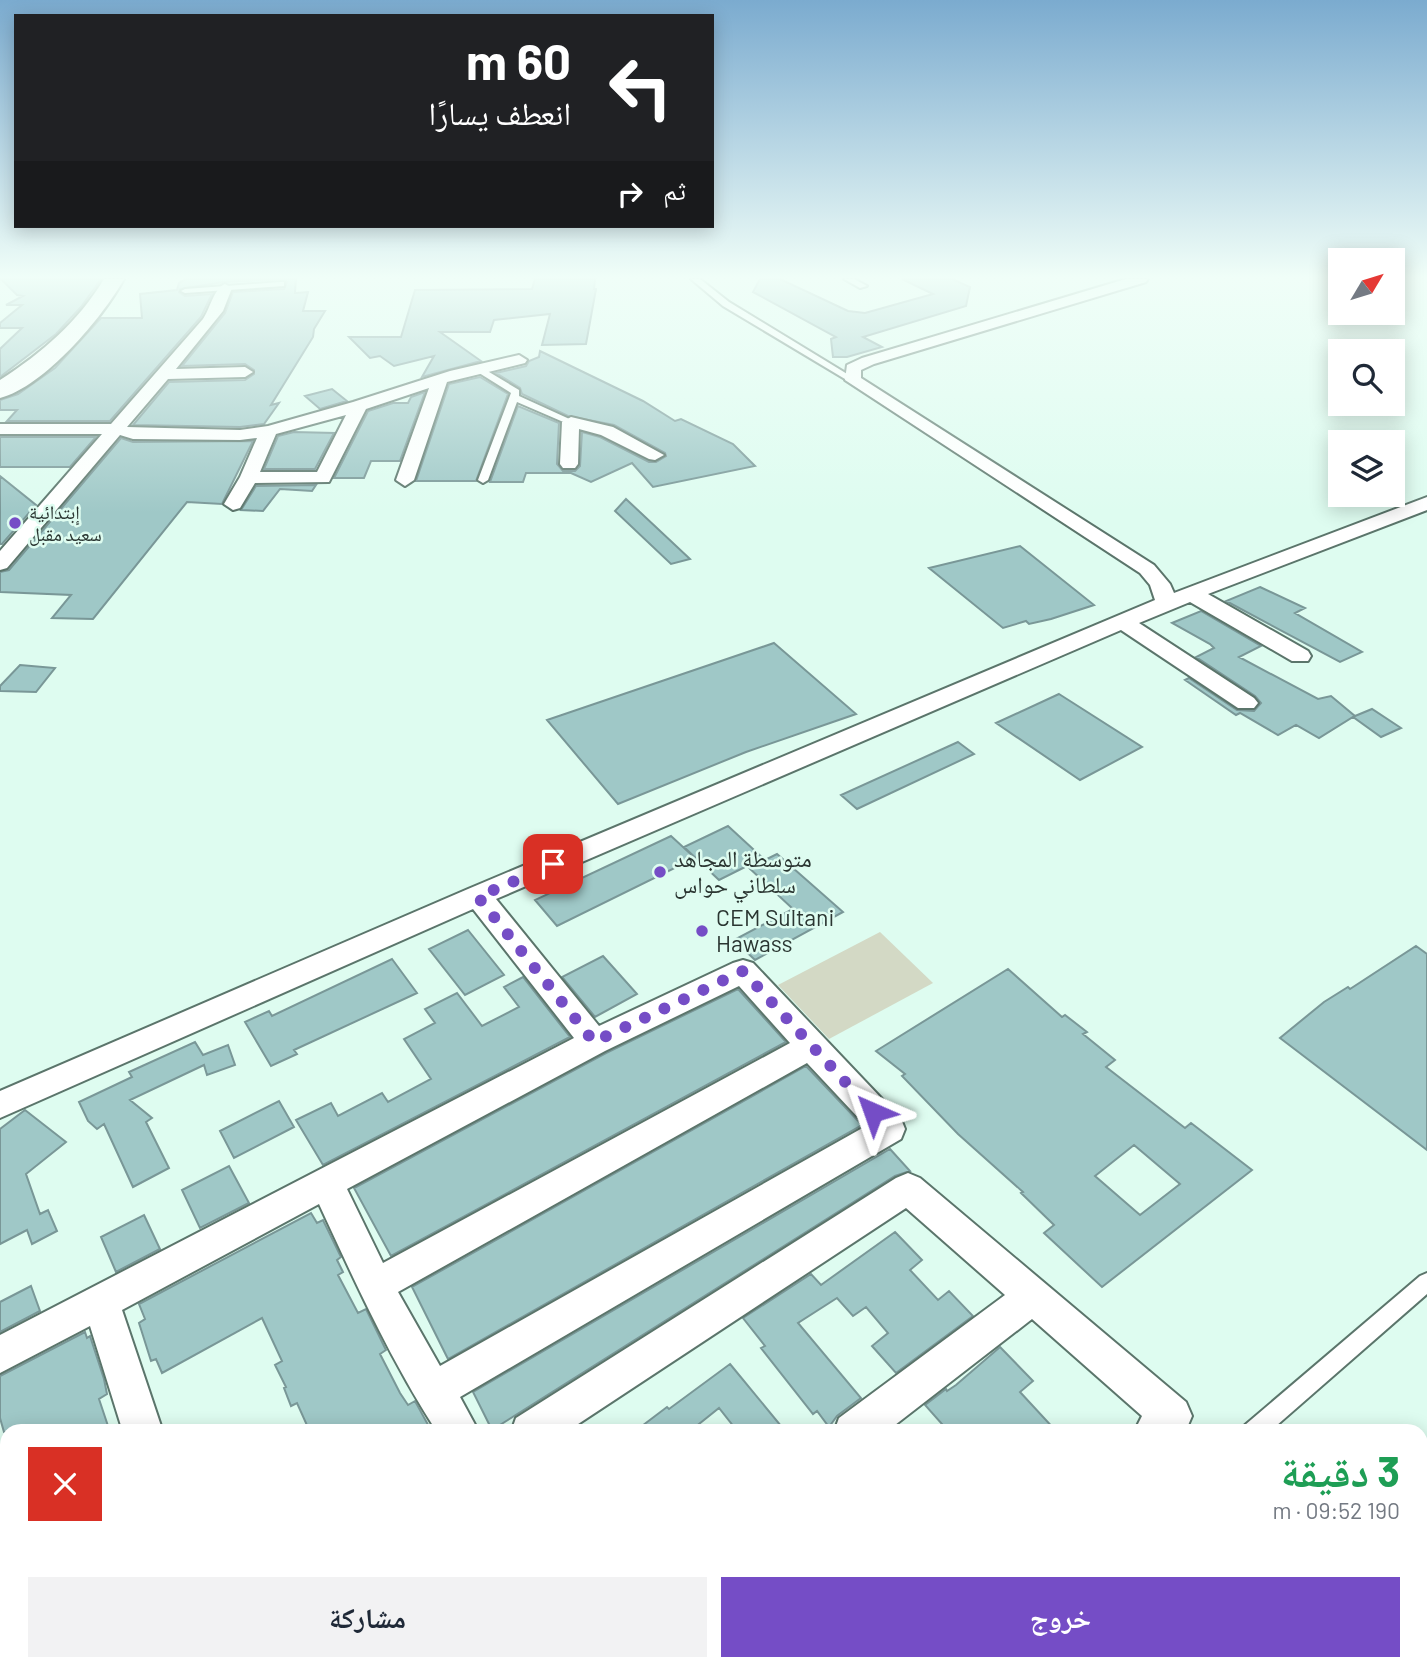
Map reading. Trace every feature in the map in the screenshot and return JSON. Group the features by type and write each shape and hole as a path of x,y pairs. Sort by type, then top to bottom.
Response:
{"main road":[{"path":"0,391 47,357"}],"street":[{"path":"0,564 179,357"},
{"path":"881,357 853,368 853,380 1147,569 1160,584 1167,603"},
{"path":"0,429 117,429 133,434 240,435 269,431 440,380 519,360"},
{"path":"165,374 245,372"},
{"path":"405,480 440,380"},
{"path":"249,477 323,478 359,406"},
{"path":"569,464 571,422 607,431 655,455"},
{"path":"233,504 249,477 269,431"},
{"path":"0,1105 1122,621 1427,503"},
{"path":"1192,594 1300,656"},
{"path":"1122,621 1246,703"},
{"path":"478,897 594,1042"},
{"path":"0,1355 328,1185 594,1042 743,971 889,1129 432,1392"},
{"path":"374,1286 811,1046"},
{"path":"328,1185 374,1286 432,1392 454,1424"},
{"path":"542,1424 908,1188 1172,1416 1162,1424"},
{"path":"864,1424 1032,1296"},
{"path":"101,1302 140,1424"}],"lane":[{"path":"815,357 853,380"},
{"path":"479,369 516,392 484,480"},
{"path":"514,397 571,422"},
{"path":"1261,1424 1427,1282"}],"green space":[{"path":"880,932 933,983 829,1039 778,985"}],"building":[{"path":"0,357 26,357 0,377"},
{"path":"65,357 166,357 110,421 7,421 17,410 0,410 0,400 18,394 55,368"},
{"path":"189,357 301,357 271,405 279,403 264,424 240,427 133,425 169,382 245,380 254,374 254,370 245,364 182,366"},
{"path":"381,357 430,357 394,366"},
{"path":"433,357 475,357 481,361 422,377"},
{"path":"539,357 552,357 643,401 675,421 681,419 733,444 755,466 653,487 632,463 591,482 571,473 526,473 523,482 490,482 518,406 559,423 557,464 563,471 575,471 580,466 582,432 600,437 649,462 656,462 666,456 614,425 568,416 522,394 520,388 496,373 526,366 529,361"},
{"path":"480,377 508,394 476,481 416,481 449,384"},
{"path":"332,389 347,401 320,409 305,396"},
{"path":"425,392 400,461 371,461 364,478 334,478 368,411 393,403 408,403 411,397"},
{"path":"294,432 334,433 315,469 264,469 278,436"},
{"path":"0,437 96,437 70,467 0,467"},
{"path":"121,438 133,442 253,441 222,504 187,502 93,619 52,618 71,595 0,592 0,572 9,570"},
{"path":"0,476 36,505 2,544 0,544"},
{"path":"316,485 312,491 280,489 263,511 241,510 256,486"},
{"path":"626,499 690,559 671,564 615,511"},
{"path":"1020,546 1094,605 1051,619 1029,624 1026,621 1003,628 929,568"},
{"path":"1260,587 1305,608 1295,613 1362,652 1340,662 1226,601"},
{"path":"1201,611 1261,646 1239,657 1318,699 1331,696 1355,716 1372,709 1401,728 1381,737 1353,717 1319,738 1296,725 1278,735 1240,713 1236,715 1185,680 1189,678 1237,710 1254,711 1261,703 1255,696 1196,657 1214,648 1210,644 1172,623"},
{"path":"774,643 856,714 746,752 618,804 547,720"},
{"path":"20,665 55,668 36,692 0,691 0,686"},
{"path":"1059,694 1142,747 1080,780 996,723"},
{"path":"958,742 974,754 857,809 841,795"},
{"path":"728,826 765,860 777,854 843,912 755,960 734,940 793,909 747,866 719,880 684,847"},
{"path":"671,836 695,858 557,926 535,900"},
{"path":"468,930 504,975 465,995 429,949"},
{"path":"1416,946 1427,954 1427,1150 1280,1038 1324,1002 1348,987 1350,989"},
{"path":"603,956 637,994 595,1017 562,977"},
{"path":"392,959 417,993 294,1050 297,1054 271,1066 245,1022 269,1011 272,1016"},
{"path":"1008,969 1062,1017 1065,1015 1087,1032 1083,1034 1115,1060 1106,1067 1185,1128 1191,1123 1252,1170 1102,1287 1044,1233 1054,1225 1021,1193 1023,1192 958,1134 902,1076 905,1074 876,1051","holes":["1134,1145 1180,1184 1140,1215 1095,1176"]},
{"path":"523,977 570,1037 323,1165 296,1120 331,1103 338,1116 382,1093 388,1102 431,1079 404,1039 435,1023 425,1009 457,993 482,1026 519,1007 504,987"},
{"path":"738,989 786,1042 391,1256 354,1188 606,1053"},
{"path":"195,1042 203,1055 228,1045 235,1065 207,1075 204,1065 130,1100 152,1118 146,1122 169,1168 133,1187 104,1124 97,1129 88,1121 79,1102 132,1077 129,1072"},
{"path":"806,1066 862,1125 448,1359 412,1287"},
{"path":"279,1101 294,1127 234,1158 220,1131"},
{"path":"25,1110 66,1142 26,1174 40,1214 48,1210 57,1231 32,1244 27,1230 0,1244 0,1129"},
{"path":"890,1149 910,1171 895,1176 502,1424 489,1424 473,1392"},
{"path":"229,1166 249,1203 200,1228 182,1190"},
{"path":"311,1213 317,1223 323,1220 341,1257 337,1260 343,1272 338,1275 358,1313 366,1309 386,1350 380,1354 400,1393 408,1405 415,1401 428,1424 306,1424 297,1403 291,1406 284,1388 286,1387 275,1365 282,1361 262,1318 162,1373 156,1359 151,1361 139,1323 145,1319 139,1304"},
{"path":"144,1215 160,1249 116,1272 101,1237"},
{"path":"895,1232 922,1260 910,1270 938,1300 949,1291 973,1316 896,1373 872,1346 888,1333 866,1307 853,1316 837,1298 798,1323 861,1398 837,1416 831,1424 827,1424 817,1411 813,1414 761,1348 765,1346 743,1318 811,1274 821,1285"},
{"path":"31,1286 40,1311 0,1332 0,1302"},
{"path":"85,1332 87,1338 90,1336 104,1379 107,1394 99,1399 107,1424 2,1424 0,1376"},
{"path":"1000,1347 1033,1381 1020,1392 1050,1424 942,1424 925,1405 956,1385"},
{"path":"730,1364 779,1424 732,1424 719,1408 699,1424 645,1424 667,1407 669,1409"}],"place":[{"name":"إبتدائية سعيد مقبل","path":"15,523"},
{"name":"متوسطة المجاهد سلطاني حواس","path":"660,872"},
{"name":"CEM Sultani Hawass","path":"702,931"}],"route":[{"path":"553,864 478,897 594,1042 743,971 873,1112"}]}
